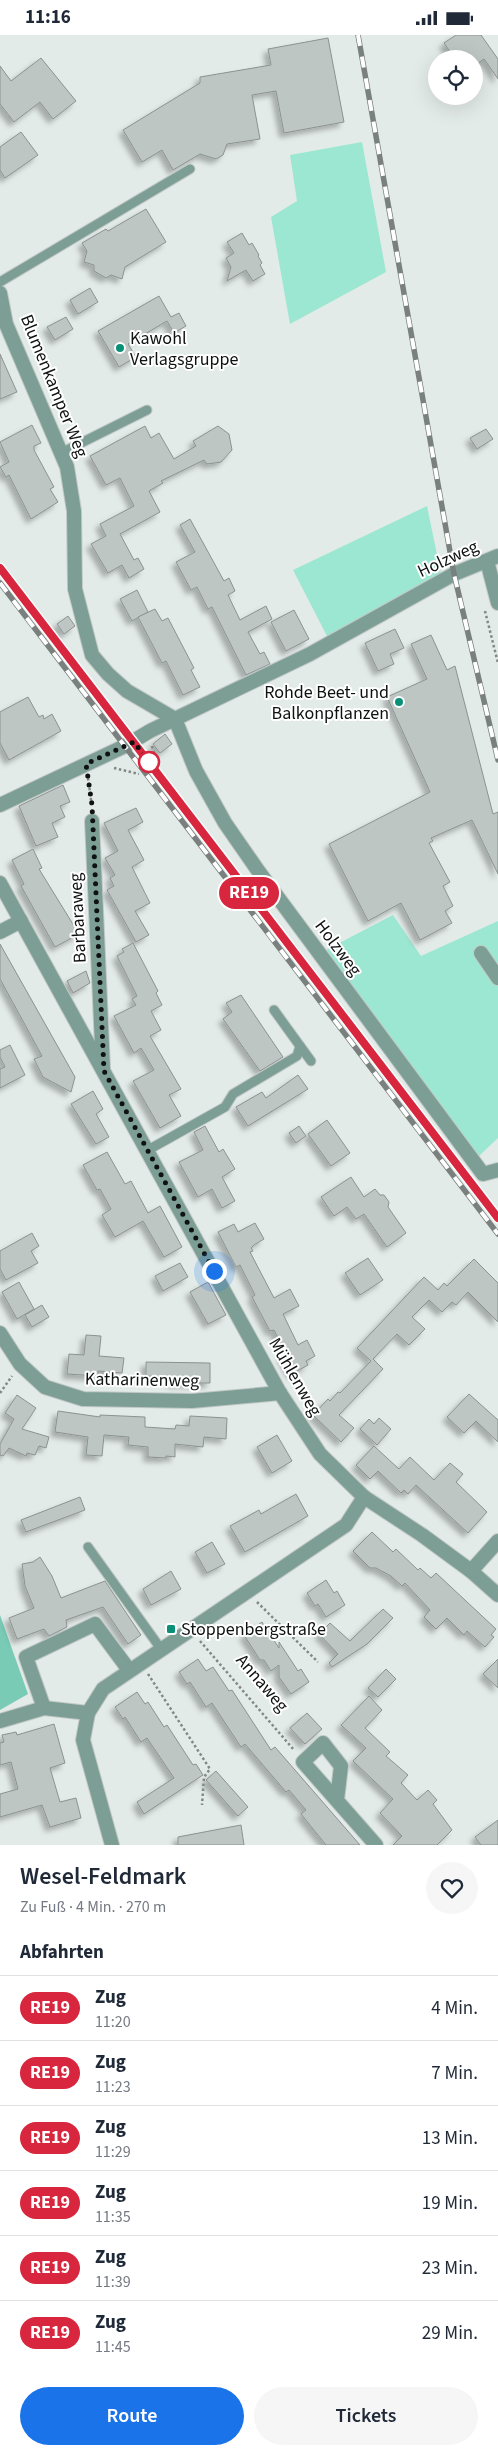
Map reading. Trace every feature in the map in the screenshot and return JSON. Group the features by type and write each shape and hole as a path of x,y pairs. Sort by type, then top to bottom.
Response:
{"street":[{"name":"Blumenkamper Weg","path":"0,293 6,323 67,467 74,511 75,589 92,655 108,674 127,691 175,719"},
{"name":"Holzweg","path":"0,805 310,654 454,574 493,559"},
{"path":"493,559 498,603"},
{"name":"Holzweg","path":"175,719 196,771 210,797 258,872 483,1174 498,1170"},
{"name":"Barbaraweg","path":"92,821 104,1071"},
{"name":"Mühlenweg","path":"0,883 280,1393 320,1454 364,1497 422,1535 498,1595"},
{"path":"0,932 21,921"},
{"path":"481,953 498,978"},
{"name":"Katharinenweg","path":"0,1333 20,1364 45,1387 83,1399 192,1401 280,1393"},
{"path":"112,1845 83,1740 88,1713 103,1689 346,1525 364,1497"},
{"path":"470,1571 498,1541"},
{"path":"44,1708 26,1657 95,1623 135,1667"},
{"path":"0,1721 44,1708 88,1713"},
{"path":"337,1800 341,1766 323,1743 303,1762 376,1845"}],"lane":[{"path":"0,282 190,169"},
{"path":"61,453 147,409"},
{"path":"274,1010 311,1061"},
{"path":"148,1150 225,1107 233,1094 297,1056 300,1046"},
{"path":"88,1547 161,1649"}],"path":[{"path":"484,607 498,663"},
{"path":"86,764 92,821"},
{"path":"0,1393 20,1364"},
{"path":"247,1592 318,1662"},
{"name":"Annaweg","path":"191,1631 278,1730 303,1762"},
{"path":"135,1667 210,1769 204,1777 202,1805"}],"green space":[{"path":"362,142 386,272 290,324 271,217 297,201 290,155"},
{"path":"427,506 441,574 328,638 293,570"},
{"path":"393,915 421,956 498,921 498,1138 478,1157 324,951"},
{"path":"0,1615 28,1694 0,1710"}],"building":[{"path":"456,35 481,35 498,59 498,79 483,60 483,50 449,50 444,43"},
{"path":"328,38 344,122 284,133 276,91 252,95 260,139 227,144 223,155 216,159 200,154 173,170 162,150 142,162 123,130 200,83 200,77 271,65 268,49"},
{"path":"41,58 76,101 53,119 40,102 14,122 0,104 0,66 11,81"},
{"path":"21,132 38,155 5,178 0,170 0,147"},
{"path":"146,209 166,242 125,267 122,279 111,275 106,278 94,271 94,265 84,262 87,251 82,243 106,229 108,231"},
{"path":"242,233 249,245 252,243 259,255 262,263 260,265 265,274 253,281 246,270 227,281 231,267 226,258 234,253 227,242"},
{"path":"90,288 98,302 78,314 70,300"},
{"path":"159,296 171,317 179,313 186,326 174,333 167,321 128,344 136,357 119,367 98,331"},
{"path":"66,317 73,329 55,340 47,327"},
{"path":"0,354 17,392 0,399"},
{"path":"32,425 41,443 34,446 34,450 54,487 50,489 58,502 31,519 9,475 6,477 0,467 9,462 0,442"},
{"path":"145,426 151,438 159,433 174,459 196,446 193,441 218,426 229,434 232,450 221,462 207,464 204,460 161,481 163,483 149,491 160,512 120,534 134,560 138,558 144,569 129,578 122,565 108,573 91,544 106,536 100,524 134,506 120,478 106,485 90,456"},
{"path":"486,429 493,439 477,449 470,438"},
{"path":"190,519 224,581 229,578 235,591 228,595 240,620 266,606 272,619 248,632 260,654 264,652 270,664 246,675 212,607 208,609 197,587 191,590 176,562 195,552 180,525"},
{"path":"137,590 148,612 132,621 120,599"},
{"path":"155,609 162,621 168,618 194,668 191,670 200,687 183,695 166,661 162,663 138,617"},
{"path":"294,610 309,639 286,651 271,622"},
{"path":"68,616 75,626 64,634 57,624"},
{"path":"395,629 404,648 390,654 394,664 378,671 365,643"},
{"path":"431,635 447,670 455,666 493,814 498,812 498,874 472,820 431,838 433,841 429,843 450,882 443,886 453,906 445,911 452,923 420,940 401,903 368,921 329,844 430,792 387,697 427,679 411,644"},
{"path":"28,697 39,717 43,715 44,719 52,714 61,731 9,760 0,743 0,712"},
{"path":"165,734 172,744 160,753 153,744"},
{"path":"63,785 70,802 60,806 65,817 52,823 58,837 36,846 19,806"},
{"path":"136,808 143,822 128,830 144,860 132,867 150,903 135,911 149,935 136,942 107,890 114,886 110,878 115,875 105,858 118,851 104,823"},
{"path":"33,849 42,868 39,869 79,934 55,947 21,886 24,884 12,860"},
{"path":"133,943 158,991 156,993 162,1005 151,1011 161,1030 150,1036 181,1089 169,1095 181,1116 160,1128 133,1081 154,1070 141,1048 134,1053 114,1016 136,1005 132,999 137,996 117,956 124,952 122,949"},
{"path":"0,944 75,1077 71,1092 43,1077 34,1059 42,1056 0,979"},
{"path":"86,971 90,983 73,993 67,981"},
{"path":"241,995 283,1057 260,1071 223,1019 232,1012 226,1003"},
{"path":"10,1045 25,1075 0,1088 0,1069 5,1067 0,1057 0,1050"},
{"path":"298,1075 308,1089 248,1126 236,1107 262,1092 266,1098"},
{"path":"93,1091 103,1109 96,1114 109,1137 96,1144 71,1104"},
{"path":"327,1120 350,1153 331,1166 308,1134"},
{"path":"205,1126 219,1152 223,1149 235,1169 222,1177 235,1201 222,1208 212,1189 198,1197 179,1162 203,1150 194,1132"},
{"path":"299,1126 306,1136 296,1143 289,1133"},
{"path":"107,1152 125,1184 131,1181 148,1213 160,1206 182,1247 164,1257 143,1221 115,1237 102,1215 111,1209 100,1189 97,1190 83,1165"},
{"path":"351,1177 364,1197 375,1189 380,1195 384,1195 389,1202 388,1207 406,1233 387,1247 364,1214 356,1219 347,1207 334,1216 321,1197"},
{"path":"255,1223 264,1239 254,1245 251,1248 253,1251 250,1252 274,1298 290,1289 299,1306 283,1314 298,1345 307,1340 315,1356 306,1361 308,1365 292,1374 282,1356 286,1354 274,1330 270,1331 252,1297 255,1295 240,1265 236,1267 218,1232 234,1224 238,1232"},
{"path":"32,1233 39,1246 31,1251 38,1263 6,1280 0,1269 0,1251"},
{"path":"368,1258 383,1280 360,1295 345,1273"},
{"path":"474,1259 498,1283 498,1322 468,1292 456,1305 452,1302 442,1312 429,1300 412,1317 425,1329 409,1345 397,1334 373,1359 383,1369 339,1415 354,1428 341,1442 313,1415 328,1399 330,1401 338,1392 340,1393 371,1361 357,1348 424,1277 438,1290 444,1283 447,1286"},
{"path":"180,1263 188,1277 163,1291 155,1276"},
{"path":"19,1282 34,1309 17,1319 2,1292"},
{"path":"208,1282 226,1315 208,1324 190,1292"},
{"path":"42,1305 49,1317 32,1327 25,1315"},
{"path":"86,1335 101,1336 99,1356 124,1358 122,1373 98,1371 98,1376 67,1374 69,1354 84,1355"},
{"path":"146,1362 210,1363 210,1383 172,1383 172,1377 146,1376"},
{"path":"469,1394 498,1420 498,1442 476,1421 464,1433 447,1417"},
{"path":"17,1395 36,1408 22,1429 49,1437 46,1448 39,1446 35,1455 27,1453 26,1456 9,1448 3,1456 0,1455 0,1444 14,1419 5,1413"},
{"path":"58,1411 100,1417 100,1415 145,1417 145,1427 175,1429 176,1425 189,1426 190,1416 227,1418 226,1439 204,1437 203,1447 175,1444 175,1457 166,1456 166,1458 148,1457 148,1447 128,1445 129,1437 104,1435 102,1456 86,1455 88,1437 55,1432"},
{"path":"379,1418 391,1429 377,1445 360,1429 369,1419 374,1424"},
{"path":"277,1435 292,1461 272,1473 257,1447"},
{"path":"374,1446 399,1469 410,1457 434,1480 450,1463 463,1474 456,1482 487,1512 468,1533 416,1485 408,1494 404,1490 401,1493 378,1471 370,1479 356,1465"},
{"path":"296,1494 308,1516 245,1552 230,1526 259,1510 261,1514"},
{"path":"80,1497 85,1510 26,1532 21,1520"},
{"path":"372,1532 393,1552 396,1549 418,1570 420,1568 431,1578 436,1573 496,1629 491,1635 494,1637 485,1647 467,1631 464,1635 447,1618 436,1629 424,1617 430,1610 405,1583 402,1586 391,1576 376,1568 370,1568 353,1551"},
{"path":"212,1542 225,1564 207,1573 195,1552"},
{"path":"40,1557 52,1576 61,1598 105,1581 141,1635 128,1644 103,1607 66,1620 67,1627 49,1636 44,1629 17,1639 9,1618 34,1608 25,1586 22,1564 33,1562"},
{"path":"171,1571 181,1589 151,1605 143,1589"},
{"path":"326,1580 334,1593 337,1591 345,1605 326,1617 318,1604 315,1606 307,1593"},
{"path":"383,1609 393,1618 367,1644 332,1667 329,1663 338,1654 319,1634 330,1623 350,1641"},
{"path":"262,1622 279,1648 279,1642 298,1671 301,1669 309,1682 291,1694 279,1677 279,1665 271,1671 264,1660 260,1660 244,1635"},
{"path":"198,1659 206,1671 213,1667 229,1691 232,1690 271,1750 275,1747 360,1845 326,1845 301,1814 306,1810 289,1790 286,1792 245,1744 241,1747 212,1703 206,1707 190,1682 187,1684 179,1672"},
{"path":"498,1659 498,1688 483,1674"},
{"path":"386,1669 396,1679 378,1697 368,1688"},
{"path":"137,1692 145,1704 148,1702 164,1727 167,1725 193,1765 196,1764 203,1775 144,1814 137,1802 174,1778 147,1738 141,1742 125,1717 123,1719 115,1707"},
{"path":"369,1696 382,1710 365,1728 390,1752 386,1756 408,1775 401,1783 417,1800 428,1790 437,1800 433,1804 452,1830 437,1845 393,1845 402,1836 380,1813 393,1799 353,1761 366,1748 341,1725"},
{"path":"307,1713 322,1729 305,1744 290,1728"},
{"path":"54,1724 65,1763 50,1768 60,1802 76,1798 81,1818 50,1827 42,1805 0,1817 0,1794 18,1789 11,1762 0,1765 0,1743 4,1742 2,1735 16,1732 17,1735"},
{"path":"216,1771 248,1807 238,1816 206,1780"},
{"path":"498,1820 498,1845 481,1845 475,1837"},
{"path":"241,1825 244,1845 178,1845 178,1837"}],"railway":[{"path":"358,35 454,574 498,760"},
{"path":"0,568 498,1218"},
{"path":"0,583 498,1234"}],"train":[{"name":"RE19","path":"0,568 498,1218"}],"place":[{"name":"Kawohl Verlagsgruppe","path":"120,348"},
{"name":"Rohde Beet- und Balkonpflanzen","path":"399,702"},
{"name":"Stoppenbergstraße","path":"171,1629"}],"route":[{"path":"149,762 134,742 86,764 92,805 104,1071 214,1271"}]}
